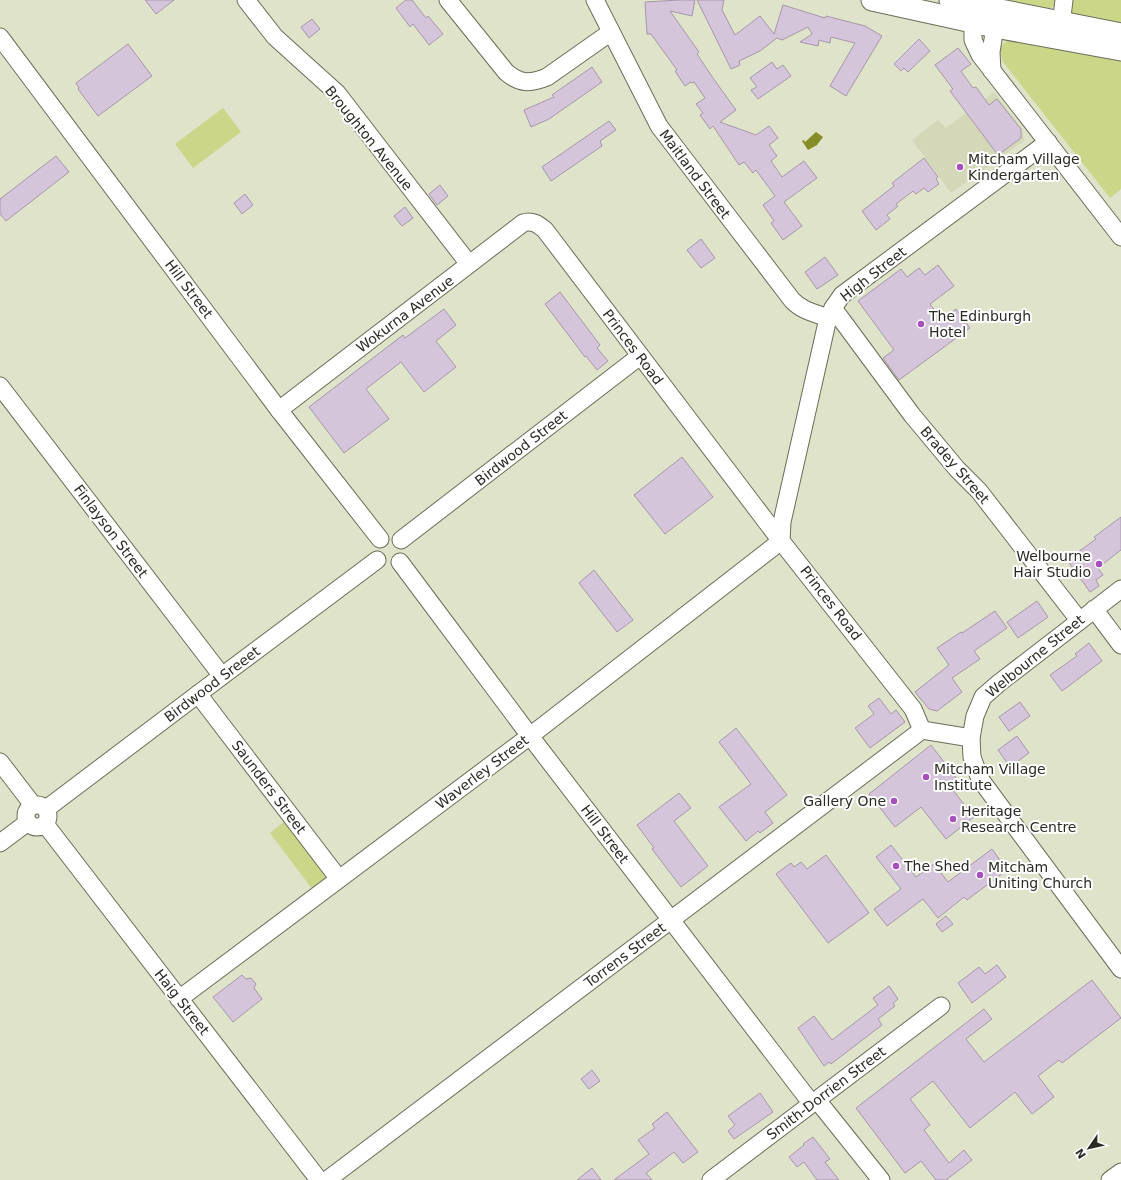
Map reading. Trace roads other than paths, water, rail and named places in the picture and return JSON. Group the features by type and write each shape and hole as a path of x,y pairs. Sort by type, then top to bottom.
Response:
{"main road":[{"path":"872,0 975,13 1061,31 1121,50"},
{"path":"950,0 975,13"},
{"path":"1061,31 1121,34"}],"street":[{"name":"Broughton Avenue","path":"246,0 275,37 336,93 469,264"},
{"path":"448,0 506,72 515,79 526,82 537,81 547,77 611,32"},
{"name":"Maitland Street","path":"595,0 663,133 796,305 806,311 830,313"},
{"path":"1061,31 1064,0"},
{"path":"975,13 973,40 980,55 1121,237"},
{"path":"992,71 991,52 997,18"},
{"name":"Hill Street","path":"0,37 280,410 380,539"},
{"name":"High Street","path":"781,540 782,522 830,313 842,295 1048,142"},
{"name":"Wokurna Avenue","path":"280,410 523,223 531,222"},
{"name":"Princes Road","path":"531,222 545,230 781,540 913,709 922,730"},
{"name":"Bradey Street","path":"830,313 957,469 980,491 1080,620"},
{"name":"Birdwood Street","path":"401,540 640,356"},
{"name":"Finlayson Street","path":"0,386 222,676"},
{"path":"388,535 395,536 401,540 405,548 404,555 400,562 391,566 384,565 377,560 374,553 375,547 380,539 388,535"},
{"name":"Waverley Street","path":"179,999 530,736 781,540"},
{"name":"Birdwood Sreeet","path":"41,813 377,560"},
{"name":"Hill Street","path":"400,562 530,736 671,920 815,1102 881,1180"},
{"name":"Welbourne Street","path":"971,738 975,716 983,697 998,683 1121,589"},
{"path":"1094,609 1121,645"},
{"name":"Saunders Street","path":"198,694 339,879"},
{"path":"922,730 971,738 972,757 980,779 1121,969"},
{"name":"Torrens Street","path":"327,1180 922,730"},
{"name":"Haig Street","path":"0,762 41,813 179,999 319,1180"},
{"path":"0,843 28,822 36,827 41,813"},
{"name":"Smith-Dorrien Street","path":"711,1180 941,1006"},
{"path":"1110,1180 1121,1172"}],"place":[{"name":"Mitcham Village Kindergarten","path":"960,167"},
{"name":"The Edinburgh Hotel","path":"921,324"},
{"name":"Welbourne Hair Studio","path":"1099,564"},
{"name":"Mitcham Village Institute","path":"926,777"},
{"name":"Gallery One","path":"894,801"},
{"name":"Heritage Research Centre","path":"953,819"},
{"name":"The Shed","path":"896,866"},
{"name":"Mitcham Uniting Church","path":"980,875"}]}
